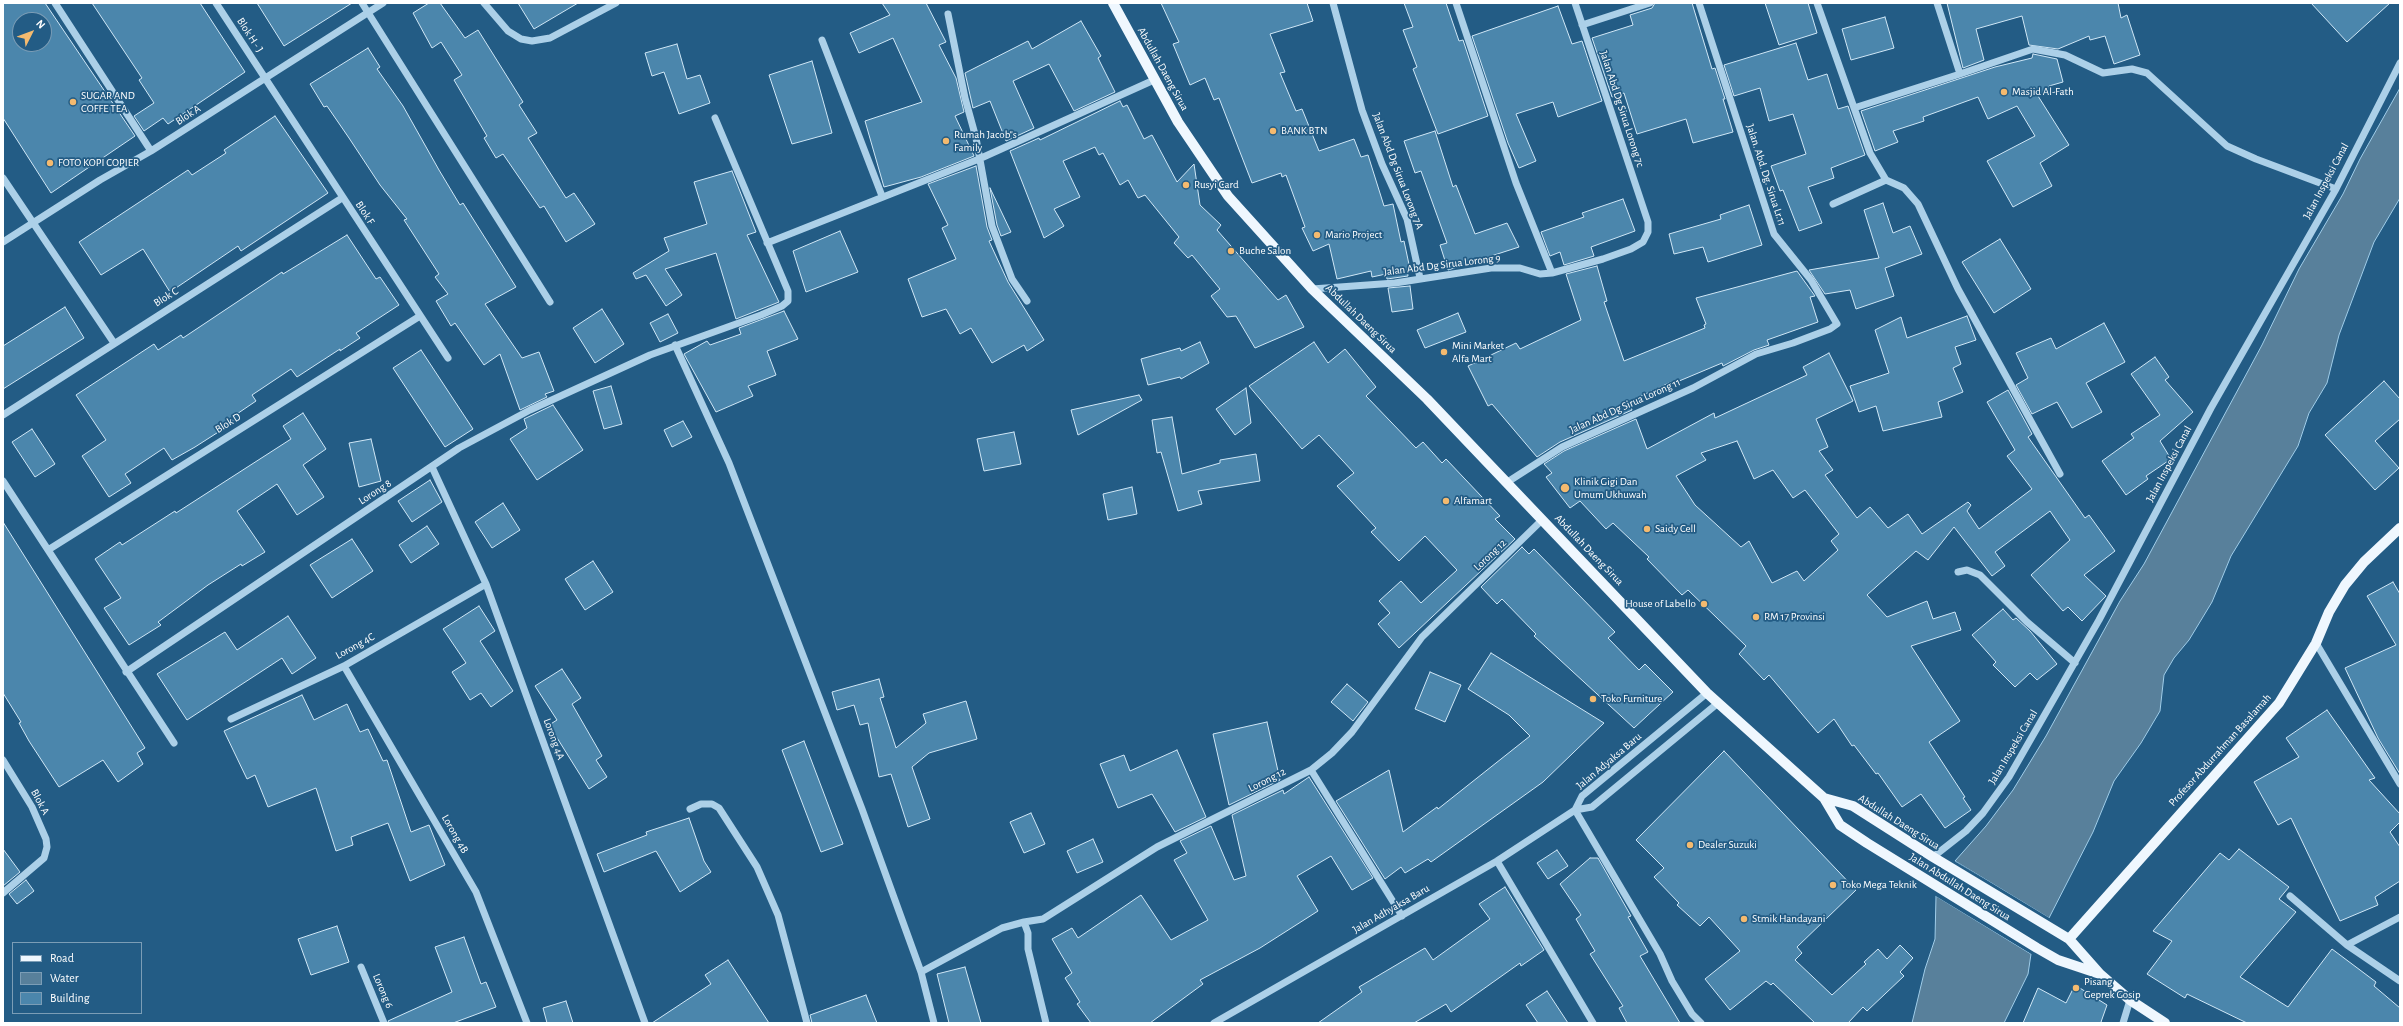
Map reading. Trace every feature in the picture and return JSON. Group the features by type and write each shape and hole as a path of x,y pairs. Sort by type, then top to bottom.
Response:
{"main road":[{"name":"Abdullah Daeng Sirua","path":"1113,3 1154,80 1201,157 1228,196 1312,289 1427,400 1707,693 1824,798 1854,806 1933,858 2069,939 2100,974 2130,1000 2165,1023"},
{"name":"Profesor Abdurrahman Basalamah","path":"2069,939 2279,703 2316,643 2329,612 2345,585 2364,562 2400,528"},
{"name":"Jalan Abdullah Daeng Sirua","path":"1824,798 1840,826 2036,948 2058,960 2100,974"}],"street":[{"path":"55,3 151,151"},
{"name":"Blok H - J","path":"216,3 265,78"},
{"path":"362,3 550,302"},
{"name":"Blok A","path":"3,242 100,180 151,151 383,3"},
{"path":"484,3 508,32 521,39 532,41 550,38 616,3"},
{"name":"Jalan Abd Dg Sirua Lorong 7A","path":"1333,3 1362,110 1382,164 1406,219 1420,278"},
{"path":"1456,3 1516,183 1552,273"},
{"name":"Jalan Abd Dg Sirua Lorong 7c","path":"1575,3 1648,222"},
{"path":"1582,25 1650,3"},
{"name":"Jalan. Abd. Dg. Sirua Lr.11","path":"1699,3 1774,234 1811,280 1837,324 1830,329 1793,344 1756,354"},
{"path":"1817,3 1870,152 1886,180 1904,188 1918,204 1958,289 2060,474"},
{"path":"1937,3 1960,74"},
{"path":"948,14 965,98 976,138 992,226 1012,279 1027,301"},
{"path":"822,40 882,196"},
{"path":"1854,108 2034,49 2066,55 2103,73 2132,70 2147,73 2228,146 2256,159 2336,189"},
{"name":"Jalan Inspeksi Canal","path":"1933,858 1966,831 1996,796 2009,777 2075,663 2211,408 2336,189 2400,63"},
{"name":"Blok F","path":"265,78 448,358"},
{"path":"715,118 767,243 882,196 979,159 1154,80"},
{"path":"3,178 114,343"},
{"path":"1833,204 1886,180"},
{"name":"Blok C","path":"3,415 342,198"},
{"name":"Jalan Abd Dg Sirua Lorong 9","path":"1312,289 1395,283 1491,268 1520,268 1540,274 1552,273 1603,259 1641,244 1647,236 1648,222"},
{"name":"Lorong 8","path":"126,672 459,448 530,410 650,355 782,306 788,301 788,291 767,243"},
{"name":"Blok D","path":"48,550 420,316"},
{"path":"672,346 729,463 862,809 921,972 934,1023"},
{"name":"Jalan Abd Dg Sirua Lorong 11","path":"1506,483 1562,446 1693,388 1756,354"},
{"name":"Lorong 4A","path":"432,467 486,584 645,1023"},
{"path":"3,481 126,672 174,743"},
{"name":"Lorong 12","path":"921,972 1002,928 1043,919 1157,847 1311,770 1332,753 1352,732 1422,637 1542,520"},
{"path":"1958,572 1967,570 1980,575 2027,622 2075,663"},
{"name":"Lorong 4C","path":"231,719 344,666 486,584"},
{"path":"2316,643 2400,784"},
{"name":"Lorong 4B","path":"344,666 476,892 528,1023"},
{"name":"Jalan Adyaksa Baru","path":"1575,810 1582,796 1707,693"},
{"path":"1701,1023 1692,1014 1672,981 1660,954 1575,810 1592,807 1601,802 1718,703"},
{"name":"Blok A","path":"3,760 32,807 41,826 47,847 44,858 3,893"},
{"path":"1311,770 1402,916"},
{"path":"690,809 701,804 712,804 719,808 757,867 778,915 807,1023"},
{"name":"Jalan Adhyaksa Baru","path":"1214,1023 1497,861 1575,810"},
{"path":"1497,861 1593,1023"},
{"path":"2290,896 2347,945 2400,981"},
{"path":"2347,945 2400,917"},
{"path":"1024,922 1028,933 1028,949 1046,1023"},
{"name":"Lorong 6","path":"361,967 384,1023"},
{"path":"2122,1023 2130,1000"}],"water":[{"path":"2400,88 2400,198 2374,242 2339,335 2327,383 2309,413 2298,446 2231,556 2212,602 2189,640 2174,658 2164,675 2160,711 2141,743 2114,781 2093,832 2049,918 1955,861 1986,826 2013,790 2046,736 2120,601 2144,564 2262,345 2299,269 2343,194 2360,159"},
{"path":"1936,896 2031,954 2028,974 2004,1023 1912,1023 1925,969 1935,939"}],"pier":[{"path":"1953,860 1955,861 2051,919 2048,920"},
{"path":"1937,894 2032,952 2033,955 1934,895"}],"building":[{"path":"3,3 45,3 51,12 12,12 12,52 52,52 52,13 135,136 51,193 3,118"},
{"path":"92,3 200,3 245,72 168,124 163,118 144,131 134,116 154,103 139,80 142,78"},
{"path":"257,3 352,3 284,46"},
{"path":"429,3 440,3 465,38 478,30 523,102 519,105 537,133 528,138 566,198 574,193 595,224 566,242 544,206 540,208 503,154 496,158 484,138 487,136 454,80 462,75 441,42 432,48 413,13"},
{"path":"518,3 578,3 534,29"},
{"path":"882,3 926,3 946,42 939,45 956,78 964,112 955,116 974,156 921,177 884,187 865,121 922,102 893,38 859,53 850,33 890,15"},
{"path":"1161,3 1307,3 1313,21 1270,34 1285,72 1280,73 1296,111 1302,109 1319,151 1354,139 1361,157 1368,155 1384,206 1393,204 1401,242 1404,241 1410,269 1407,269 1408,276 1387,279 1386,274 1372,277 1371,271 1337,279 1329,244 1313,251 1302,228 1305,227 1286,175 1282,177 1281,173 1252,183 1219,98 1214,100 1205,78 1190,85 1173,44 1179,42"},
{"path":"1404,3 1446,3 1459,41 1463,40 1488,116 1438,134 1413,69 1417,67 1403,30 1413,27"},
{"path":"1655,3 1692,3 1712,69 1715,68 1725,99 1723,99 1733,132 1693,143 1686,119 1637,134 1624,93 1612,97 1592,38 1633,25 1630,15 1652,8"},
{"path":"1765,3 1808,3 1817,33 1779,45"},
{"path":"1947,3 2118,3 2121,18 2127,15 2140,55 2114,64 2105,36 2090,40 2089,36 2058,49 2029,45 2022,16 1976,29 1984,60 1963,68"},
{"path":"2311,3 2390,3 2347,42"},
{"path":"1558,6 1572,44 1582,41 1602,101 1558,117 1553,102 1516,114 1536,161 1519,168 1508,143 1472,36"},
{"path":"1885,17 1894,48 1851,60 1842,29"},
{"path":"1081,21 1101,56 1098,58 1115,92 1074,111 1049,64 1013,81 1034,128 1006,141 990,101 973,108 965,73 1028,41 1032,49"},
{"path":"1796,43 1808,80 1827,74 1838,109 1848,106 1865,155 1831,168 1834,178 1808,187 1822,223 1799,231 1783,190 1780,191 1771,166 1806,154 1793,114 1769,121 1760,88 1734,96 1724,65"},
{"path":"677,44 687,79 700,75 710,103 679,114 664,72 652,76 645,53"},
{"path":"368,48 380,67 377,69 403,106 460,205 463,203 516,287 485,304 522,358 539,352 554,391 545,394 547,397 520,410 500,354 484,365 455,323 451,326 436,301 448,294 435,277 439,274 404,220 407,219 380,185 327,106 324,107 310,84"},
{"path":"2033,54 2057,59 2063,82 2049,86 2051,90 2038,96 2069,145 2040,163 2052,186 2013,207 1987,161 2035,136 2017,106 1988,119 1978,97 1923,117 1924,121 1893,131 1898,142 1875,151 1861,111 1995,67 2032,58"},
{"path":"812,61 832,133 792,144 769,75"},
{"path":"1120,101 1123,107 1127,105 1144,139 1152,135 1177,182 1194,164 1200,205 1221,225 1217,230 1278,300 1286,295 1304,327 1255,348 1236,316 1227,317 1211,296 1220,289 1192,255 1188,258 1174,243 1179,237 1145,195 1138,198 1128,180 1120,185 1103,153 1099,155 1095,147 1063,161 1080,197 1054,209 1064,226 1044,238 1010,151 1039,138 1040,140"},
{"path":"275,116 328,193 241,251 238,246 170,292 143,249 101,275 79,242 188,170 192,175 226,153 224,150"},
{"path":"1435,131 1453,187 1456,185 1475,234 1507,223 1519,247 1448,270 1440,245 1447,243 1421,171 1415,173 1404,141"},
{"path":"976,166 987,227 992,240 989,241 1008,282 1044,340 1027,351 1024,345 992,363 971,328 960,334 946,309 922,317 908,279 956,259 942,228 948,225 928,184"},
{"path":"732,171 756,232 747,235 779,302 736,319 716,253 665,269 682,295 666,306 646,275 636,279 633,273 669,251 664,238 707,224 694,182"},
{"path":"990,188 1011,232 1001,236 997,225"},
{"path":"1623,199 1635,231 1591,247 1594,256 1564,265 1560,252 1550,256 1541,232 1584,217 1582,213"},
{"path":"1883,203 1893,233 1910,226 1922,254 1885,268 1894,296 1856,309 1850,290 1825,294 1809,270 1879,258 1864,210"},
{"path":"1749,205 1762,245 1708,262 1703,247 1674,254 1669,234 1721,219 1720,215"},
{"path":"840,231 858,272 806,292 793,251"},
{"path":"347,235 376,279 380,277 399,305 356,333 360,338 340,351 340,349 297,377 291,369 252,395 256,401 231,418 234,422 195,447 172,460 164,448 125,474 131,483 109,497 82,456 106,440 76,395 154,344 158,350 181,335 183,338 282,272 283,274"},
{"path":"2000,239 2031,289 1994,313 1962,262"},
{"path":"1597,266 1607,301 1604,302 1624,361 1705,328 1704,325 1706,324 1696,298 1797,271 1815,296 1810,297 1818,322 1767,340 1769,345 1754,350 1723,366 1722,363 1672,384 1671,382 1629,402 1632,410 1560,442 1537,457 1492,404 1488,406 1468,366 1516,343 1520,349 1581,320 1566,274"},
{"path":"1410,286 1413,309 1392,312 1388,288"},
{"path":"65,307 84,338 3,389 3,346"},
{"path":"602,309 624,344 595,363 573,328"},
{"path":"784,311 798,339 767,351 776,375 748,386 753,396 716,412 684,354 707,341 710,345 741,334 739,328"},
{"path":"1458,313 1466,332 1425,348 1417,330"},
{"path":"668,314 678,333 660,342 650,323"},
{"path":"1967,316 1976,340 1955,347 1961,364 1953,368 1963,392 1938,402 1942,417 1883,431 1876,406 1859,412 1850,386 1889,373 1875,330 1901,317 1907,338"},
{"path":"2104,323 2125,362 2086,383 2102,412 2072,428 2057,402 2032,414 2016,385 2028,378 2016,353 2051,338 2056,349"},
{"path":"1200,342 1209,363 1181,379 1180,377 1148,385 1141,359 1180,348 1181,351"},
{"path":"1314,342 1328,363 1345,349 1376,387 1366,396 1416,448 1423,442 1442,463 1446,459 1500,516 1495,519 1515,539 1399,648 1378,624 1390,613 1379,601 1401,581 1421,603 1457,570 1425,536 1399,561 1371,532 1376,528 1337,486 1354,473 1319,435 1302,449 1249,386"},
{"path":"421,350 473,429 445,447 393,368"},
{"path":"1829,353 1853,401 1816,419 1828,447 1819,451 1833,470 1825,475 1857,518 1870,507 1888,528 1908,514 1922,534 1968,502 1971,505 1967,511 1979,529 2032,489 2007,456 2015,450 1987,402 2008,390 2032,434 2028,437 2085,518 2089,515 2115,551 2084,575 2106,596 2082,621 2068,607 2063,611 2031,575 2070,540 2050,511 1995,552 2005,566 1992,576 1954,527 1928,560 1916,551 1867,595 1887,617 1927,601 1933,619 1955,612 1961,630 1911,646 1960,721 1929,742 1965,797 1963,798 1971,810 1945,828 1921,794 1902,807 1878,773 1876,774 1854,745 1852,746 1834,719 1818,733 1769,675 1764,680 1739,654 1746,646 1688,590 1682,595 1647,559 1649,557 1613,523 1606,529 1580,501 1570,508 1546,477 1552,473 1544,464 1564,451 1636,419 1647,449 1714,413 1715,418 1807,375 1803,367","holes":["1737,441 1754,479 1773,470 1793,498 1805,490 1839,534 1831,541 1838,550 1804,581 1797,571 1772,583 1749,541 1741,547 1695,505 1676,476 1706,460 1701,453"]},
{"path":"2155,357 2169,377 2165,380 2193,412 2160,441 2171,459 2146,476 2148,479 2126,495 2102,461 2134,438 2131,434 2160,415 2131,374"},
{"path":"2384,381 2400,399 2400,419 2375,441 2399,468 2375,490 2325,435"},
{"path":"611,386 622,424 604,429 593,391"},
{"path":"1246,388 1251,423 1235,435 1216,409"},
{"path":"1139,395 1142,400 1078,435 1071,410"},
{"path":"553,405 583,450 537,480 510,439 527,428 524,419"},
{"path":"303,413 326,449 303,465 324,497 297,515 277,484 237,511 265,552 242,566 241,564 208,585 158,622 161,625 129,645 104,608 121,598 95,559 120,542 122,545 175,511 176,513 291,439 283,426"},
{"path":"1172,417 1182,474 1220,463 1220,460 1256,454 1260,481 1198,491 1202,504 1178,511 1161,452 1157,453 1152,420"},
{"path":"683,421 692,437 672,447 664,430"},
{"path":"32,429 55,464 35,477 12,442"},
{"path":"1014,432 1021,464 984,471 977,439"},
{"path":"371,439 381,481 359,487 349,443"},
{"path":"430,480 442,502 412,522 398,501"},
{"path":"1132,487 1137,514 1108,520 1103,494"},
{"path":"503,503 520,530 492,548 475,522"},
{"path":"3,522 145,748 137,753 143,764 118,782 103,760 59,787 29,741 19,723 21,722 3,693"},
{"path":"427,526 439,544 411,563 399,545"},
{"path":"352,539 373,571 332,598 310,565"},
{"path":"1522,547 1529,554 1534,549 1615,632 1608,638 1639,670 1645,664 1673,692 1634,728 1534,636 1536,634 1502,599 1497,604 1481,587"},
{"path":"593,561 613,592 585,610 565,579"},
{"path":"2393,582 2400,594 2400,774 2378,738 2345,668 2396,645 2367,596"},
{"path":"479,606 495,631 480,641 513,691 491,707 481,693 470,700 452,672 466,663 443,629"},
{"path":"2003,609 2013,620 2016,618 2030,631 2057,664 2037,680 2030,673 2015,687 1993,665 1996,662 1972,635"},
{"path":"288,616 316,658 292,674 282,658 187,720 157,674 225,632 237,650"},
{"path":"1491,653 1604,723 1543,782 1431,862 1428,859 1405,873 1401,867 1385,879 1336,801 1389,770 1403,832 1437,807 1438,809 1530,736 1509,715 1468,689"},
{"path":"562,669 581,698 572,704 602,756 596,760 607,777 589,789 549,725 557,720 535,686"},
{"path":"1430,672 1461,685 1445,722 1415,709"},
{"path":"879,679 884,697 880,698 896,748 926,723 923,714 966,701 977,739 929,753 912,767 930,819 908,827 891,774 879,777 868,723 860,725 854,705 837,710 832,692"},
{"path":"1347,684 1368,702 1353,721 1331,702"},
{"path":"302,695 314,720 347,704 360,732 368,729 383,761 387,760 411,832 429,825 445,865 410,881 388,823 351,837 353,845 336,851 316,788 268,807 255,775 247,779 224,731"},
{"path":"2327,710 2375,778 2369,780 2400,814 2400,822 2390,832 2400,847 2400,881 2375,897 2378,905 2340,921 2291,818 2278,825 2254,782 2299,757 2286,738"},
{"path":"1267,722 1280,780 1229,805 1213,734"},
{"path":"804,741 843,844 821,852 782,750"},
{"path":"1177,750 1206,817 1175,832 1152,794 1118,808 1100,764 1124,755 1130,771"},
{"path":"1724,751 1856,890 1797,947 1802,953 1795,960 1832,995 1866,964 1864,962 1878,949 1887,959 1900,945 1913,958 1900,972 1904,976 1867,1011 1863,1007 1848,1023 1815,1023 1773,983 1771,985 1766,981 1730,1010 1705,979 1740,951 1709,917 1700,926 1677,905 1679,903 1654,877 1664,868 1636,840"},
{"path":"1309,777 1373,878 1352,890 1331,856 1297,876 1318,911 1260,948 1200,980 1203,984 1150,1023 1091,1023 1077,1004 1080,1002 1065,978 1072,973 1052,939 1072,928 1078,938 1141,895 1171,940 1208,920 1174,860 1187,853 1180,841 1211,826 1234,880 1246,876 1232,815 1283,790 1284,794"},
{"path":"1031,813 1045,844 1024,853 1010,822"},
{"path":"689,818 704,861 711,872 680,892 656,851 604,872 597,854 647,835 646,832"},
{"path":"1093,839 1103,862 1077,873 1067,851"},
{"path":"3,849 20,872 3,886"},
{"path":"2239,849 2289,887 2279,899 2296,912 2240,977 2288,1007 2332,949 2376,982 2374,986 2400,1008 2400,1023 2247,1023 2187,994 2185,998 2147,974 2172,941 2153,931 2220,853 2229,860"},
{"path":"1557,850 1568,866 1548,879 1537,863"},
{"path":"1590,858 1598,858 1631,916 1628,917 1648,952 1640,956 1680,1023 1627,1023 1619,1008 1623,1006 1590,954 1595,951 1576,919 1581,915 1560,884"},
{"path":"26,880 34,891 17,904 9,894"},
{"path":"1505,887 1544,950 1521,966 1520,963 1451,1012 1446,1004 1414,1023 1318,1023 1362,992 1359,987 1425,948 1433,960 1490,919 1479,904"},
{"path":"337,926 349,962 311,975 298,939"},
{"path":"464,937 481,984 486,982 496,1007 453,1023 389,1023 388,1021 452,992 435,947"},
{"path":"728,960 769,1023 652,1023 711,984 705,975"},
{"path":"965,967 981,1023 949,1023 937,974"},
{"path":"2075,985 2107,1005 2101,1022 2103,1023 2023,1023 2038,988 2066,1003"},
{"path":"1547,991 1568,1023 1538,1023 1526,1005"},
{"path":"866,995 877,1023 812,1023 810,1015"},
{"path":"566,1001 573,1023 547,1023 543,1008"}],"place":[{"name":"Masjid Al-Fath","path":"2004,92"},
{"name":"SUGAR AND COFFE TEA","path":"73,102"},
{"name":"BANK BTN","path":"1273,131"},
{"name":"Rumah Jacob\"s Family","path":"946,141"},
{"name":"FOTO KOPI COPIER","path":"50,163"},
{"name":"Rusyi Card","path":"1186,185"},
{"name":"Mario Project","path":"1317,235"},
{"name":"Buche Salon","path":"1231,251"},
{"name":"Mini Market Alfa Mart","path":"1444,352"},
{"name":"Klinik Gigi Dan Umum Ukhuwah","path":"1565,488"},
{"name":"Alfamart","path":"1446,501"},
{"name":"Saidy Cell","path":"1647,529"},
{"name":"House of Labello","path":"1704,604"},
{"name":"RM 17 Provinsi","path":"1756,617"},
{"name":"Toko Furniture","path":"1593,699"},
{"name":"Dealer Suzuki","path":"1690,845"},
{"name":"Toko Mega Teknik","path":"1833,885"},
{"name":"Stmik Handayani","path":"1744,919"},
{"name":"Pisang Geprek Gosip","path":"2076,988"}]}
